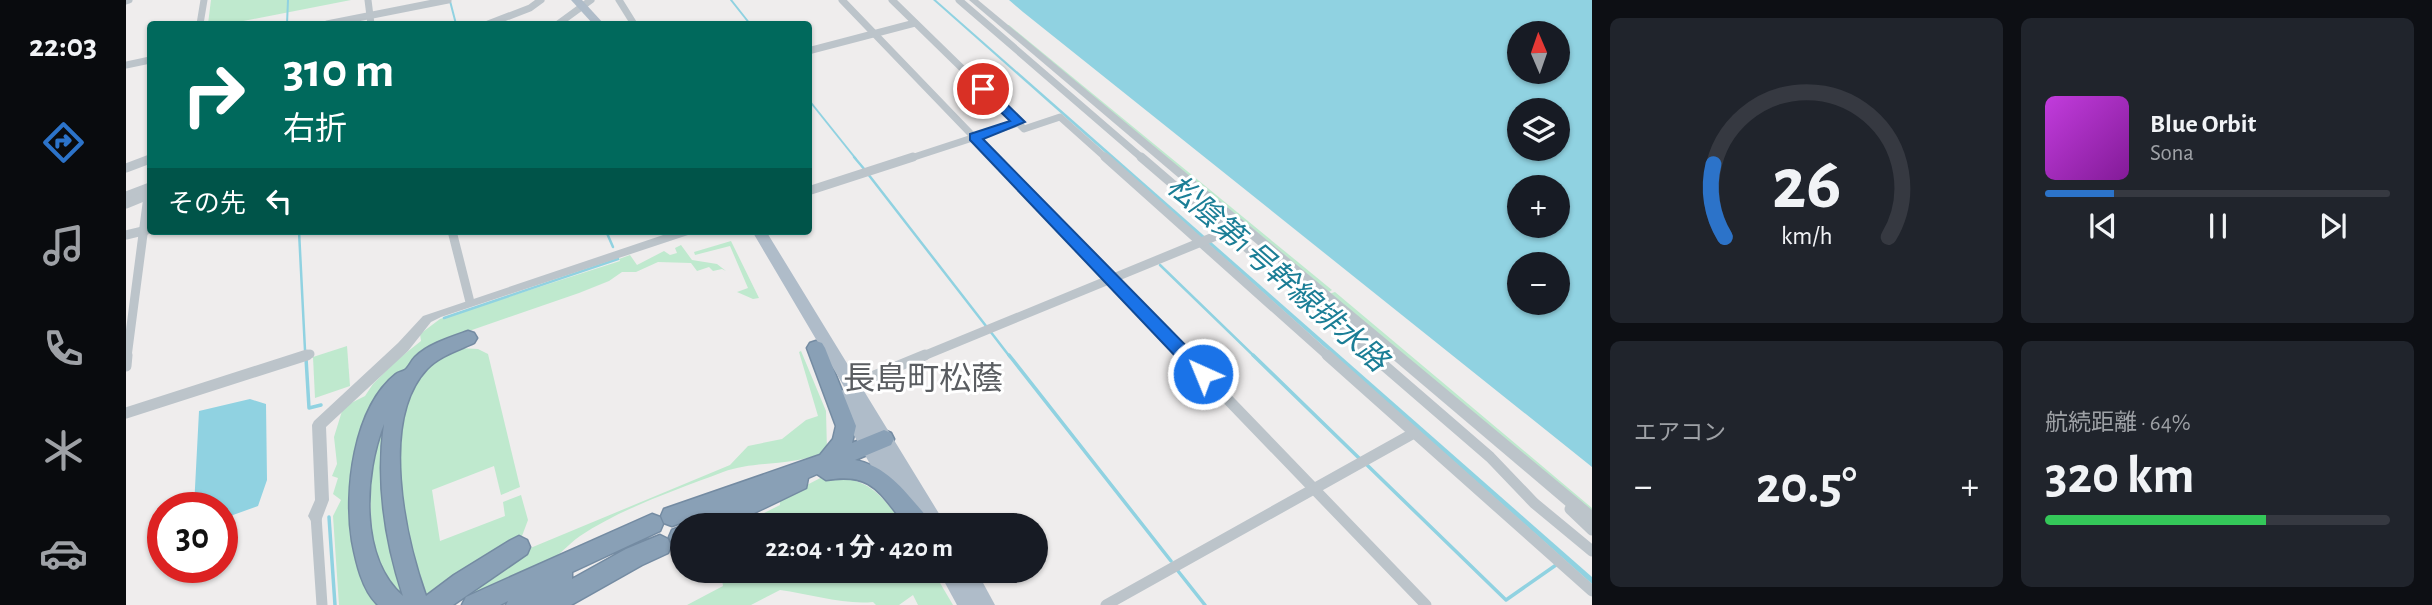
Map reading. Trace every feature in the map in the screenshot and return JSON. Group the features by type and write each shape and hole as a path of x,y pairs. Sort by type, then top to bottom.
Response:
{"highway":[{"path":"396,605 377,590 368,564 362,520 363,465 370,434 386,400 420,364 443,348 468,338"},
{"path":"729,513 802,474 837,450 845,435 844,417 816,348"},
{"path":"418,605 400,551 390,486 391,441 396,415 408,382 420,364"},
{"path":"548,605 669,532 874,444"},
{"path":"802,474 837,468 857,467 867,470 884,481 910,513"},
{"path":"474,605 629,534 669,532"},
{"path":"518,605 629,534"},
{"path":"434,605 462,583 519,547"}],"main road":[{"path":"584,5 597,21"},
{"path":"749,235 913,513"},
{"path":"761,235 852,385 874,444 927,513"},
{"path":"956,583 969,605"},
{"path":"972,583 985,605"}],"street":[{"path":"200,21 204,0"},
{"path":"368,0 371,21"},
{"path":"343,21 448,0"},
{"path":"496,21 550,0"},
{"path":"619,0 632,21"},
{"path":"842,0 1426,605"},
{"path":"892,0 1024,129 1060,117 1205,240 1414,433 1592,591"},
{"path":"959,0 1490,457 1534,503 1592,551"},
{"path":"973,0 1592,519"},
{"path":"507,21 536,5"},
{"path":"562,21 584,5"},
{"path":"812,50 915,23"},
{"path":"126,65 147,61"},
{"path":"812,190 1018,122"},
{"path":"126,162 147,154"},
{"path":"126,168 147,160"},
{"path":"126,196 147,192"},
{"path":"126,204 147,193"},
{"path":"126,235 147,230 126,366"},
{"path":"852,385 1228,231"},
{"path":"454,235 470,302"},
{"path":"322,605 316,516 322,500 319,429 323,418 386,364 427,320 470,302 675,235"},
{"path":"126,413 310,354"},
{"path":"1106,605 1414,433"},
{"path":"1549,484 1558,498 1592,530"}],"green space":[{"path":"211,0 351,0 243,21 208,21"},
{"path":"1009,25 1332,290 1329,292"},
{"path":"731,241 759,298 753,299 737,292 748,288 730,246 695,255 694,252"},
{"path":"681,245 692,260 717,264 726,271 713,271 709,267 697,271 691,263 658,262 636,272 622,272 609,281 579,293 472,330 420,358 358,466 382,605 339,605 333,516 341,500 333,494 338,478 332,476 337,464 334,437 342,411 347,405 365,396 397,360 421,341 420,334 440,319 620,261 619,259 630,255 637,265 664,251 670,255 677,253 675,248"},
{"path":"1335,292 1592,508 1592,513 1329,294"},
{"path":"347,346 350,386 315,398 313,357"},
{"path":"459,348 478,349 488,354 520,487 501,495 494,466 432,490 440,541 505,516 503,502 521,495 528,520 522,536 426,603 408,547 397,482 401,419 410,391 427,367"},
{"path":"801,351 826,411 827,451 788,462 736,468 668,493 596,526 548,563 521,579 481,595 443,604 528,549 730,465 748,446 782,439 806,420 818,416 799,352"},
{"path":"382,417 390,419 408,601 393,592 373,550 369,480"},
{"path":"828,474 864,484 880,496 895,513 764,513 780,505 780,499"},
{"path":"722,583 940,583 953,605 918,605 913,595 899,605 876,605 873,602 839,601 780,590 751,605 687,605 723,586"}],"water":[{"path":"933,0 1592,577 1592,584"},
{"path":"1009,0 1592,0 1592,467 1023,12"},
{"path":"250,399 266,404 267,480 258,506 238,513 238,492 195,492 199,411"}],"waterway":[{"path":"287,21 288,0"},
{"path":"731,0 748,21"},
{"path":"450,1 455,21"},
{"path":"812,104 856,159"},
{"path":"854,157 865,170"},
{"path":"868,174 986,326"},
{"path":"299,235 305,350"},
{"path":"608,235 613,247"},
{"path":"444,318 618,259"},
{"path":"1160,265 1255,357"},
{"path":"990,331 1010,357"},
{"path":"1009,355 1171,561"},
{"path":"1253,355 1360,459"},
{"path":"306,358 309,408 321,405"},
{"path":"1366,464 1506,600 1556,565"},
{"path":"329,517 335,605"},
{"path":"1178,571 1205,605"}],"district":[{"name":"長島町松蔭","path":"923,379"}],"route":[{"path":"983,89 1018,122 974,137 1203,374"}],"water label":[{"name":"松陰第1号幹線排水路","path":"1277,274"}]}
